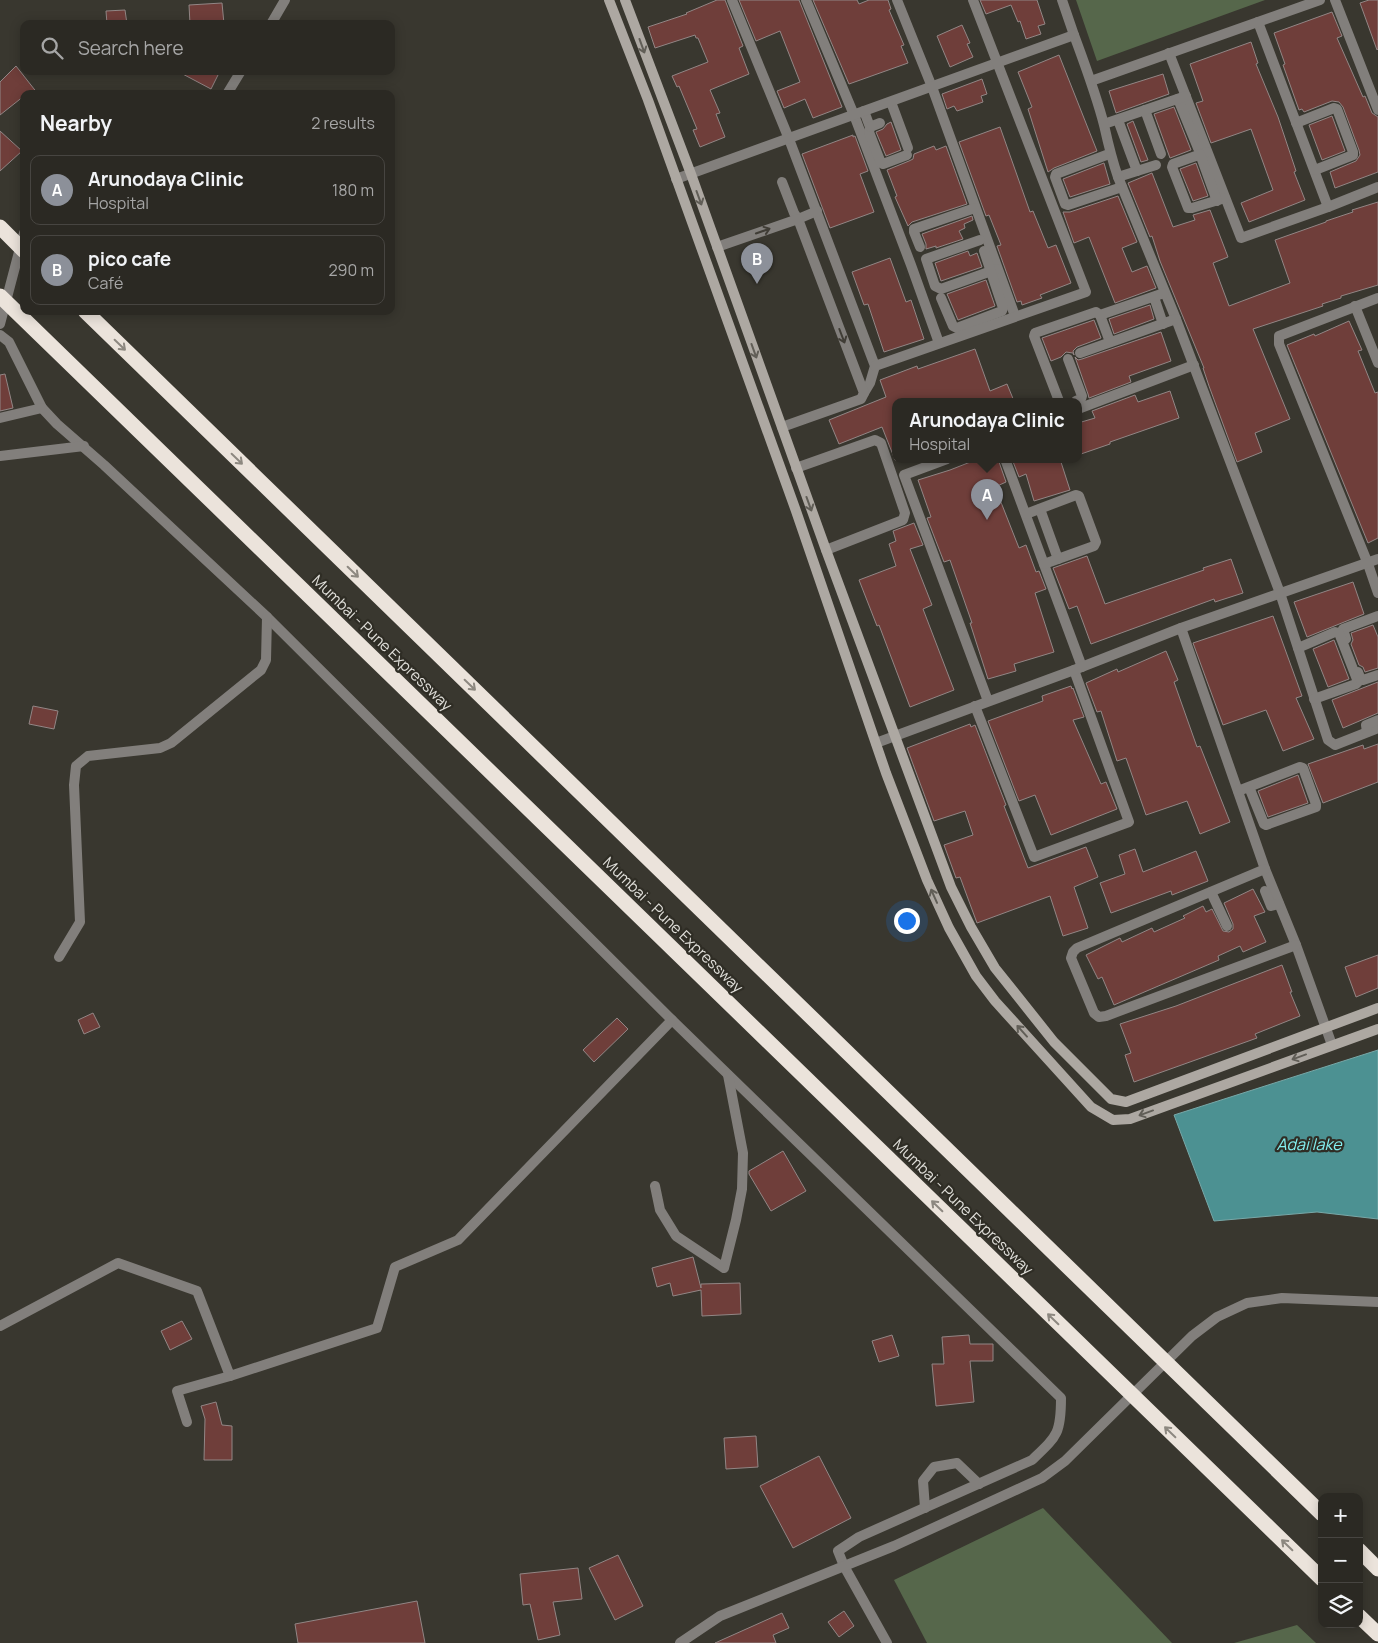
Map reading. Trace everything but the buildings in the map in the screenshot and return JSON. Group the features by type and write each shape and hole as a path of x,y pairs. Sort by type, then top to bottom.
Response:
{"highway":[{"path":"0,227 17,235"},
{"name":"Mumbai - Pune Expressway","path":"0,296 1318,1575"},
{"name":"Mumbai - Pune Expressway","path":"89,315 1318,1510"},
{"path":"1363,1554 1378,1568"},
{"path":"1363,1620 1378,1634"}],"main road":[{"path":"609,0 648,100 796,511 876,743 927,880 949,928 976,976 995,1001 1091,1107 1113,1120 1130,1119 1378,1029"},
{"path":"625,0 691,174 796,468 951,887 971,927 995,968 1054,1042 1111,1099 1126,1102 1378,1008"}],"street":[{"path":"273,20 285,0"},
{"path":"732,0 789,139 875,366 870,383 861,399 782,427"},
{"path":"806,0 854,115 939,343"},
{"path":"875,366 939,343 981,323 1002,311 1003,308 994,270 932,87 897,0"},
{"path":"941,298 953,326 957,328 1015,316 1086,292 973,0"},
{"path":"1062,0 1104,124 1106,155 1194,365 1280,593 1328,740 1334,745 1378,728"},
{"path":"1091,81 1320,0"},
{"path":"1336,0 1378,110"},
{"path":"1258,22 1328,207"},
{"path":"676,179 1074,35"},
{"path":"1169,53 1182,98 1221,199 1241,238 1378,187"},
{"path":"229,90 239,75"},
{"path":"1104,124 1182,98"},
{"path":"864,111 870,127 869,132 883,164 908,151 891,102"},
{"path":"1296,122 1334,108 1337,109 1353,155 1315,170"},
{"path":"1145,110 1161,154"},
{"path":"1118,120 1137,171"},
{"path":"870,127 880,123"},
{"path":"1179,155 1202,150"},
{"path":"1202,150 1173,164 1172,167 1175,175 1188,208 1221,199"},
{"path":"1106,155 1056,174 1055,177 1065,204 1068,205 1118,184 1137,171 1156,165"},
{"path":"782,182 798,219 864,393"},
{"path":"1050,197 1061,193"},
{"path":"972,209 980,240 1015,316"},
{"path":"920,247 914,230 972,209"},
{"path":"717,247 817,211"},
{"path":"0,324 17,235"},
{"path":"911,265 980,240"},
{"path":"926,259 935,286 938,289 994,270"},
{"path":"1100,315 1164,293"},
{"path":"1154,296 1163,324"},
{"path":"1378,298 1280,336 1279,344 1378,593"},
{"path":"1356,306 1378,363"},
{"path":"1058,398 1034,336 1035,333 1096,312 1100,315 1110,342"},
{"path":"930,320 948,314"},
{"path":"1080,353 1176,320"},
{"path":"0,335 9,342 42,408 57,424 84,446 267,617 672,1020 1060,1398 1061,1420 1054,1439 1032,1460 859,1537 838,1551 844,1566 887,1643"},
{"path":"1068,359 1081,398"},
{"path":"1082,407 1194,365"},
{"path":"0,418 42,408"},
{"path":"796,468 875,440 881,442 905,513 904,520 826,550"},
{"path":"0,456 84,446"},
{"path":"936,463 904,475 988,701"},
{"path":"975,706 1034,857 1129,822 1044,564 1007,463"},
{"path":"1026,514 1079,496 1096,542 1094,546 1044,564"},
{"path":"1040,509 1058,559"},
{"path":"876,743 1181,628 1378,559"},
{"path":"1378,616 1343,629 1343,632 1361,680 1378,675"},
{"path":"59,957 80,922 74,785 76,766 88,756 160,748 171,743 261,670 266,660 267,617"},
{"path":"1181,628 1265,869 1296,945 1332,1045"},
{"path":"1298,648 1335,632 1339,633 1358,682 1314,699"},
{"path":"1367,732 1366,724 1378,720"},
{"path":"1238,791 1300,767 1303,768 1316,807 1266,825 1249,787"},
{"path":"1265,869 1077,948 1071,958 1094,1013 1099,1017 1296,945"},
{"path":"1265,891 1271,906 1279,904"},
{"path":"1211,892 1227,926"},
{"path":"187,1422 177,1391 230,1376 377,1328 395,1267 458,1240 672,1020"},
{"path":"655,1186 660,1210 676,1236 724,1268 740,1197 743,1153 728,1075"},
{"path":"0,1326 118,1263 197,1291 230,1376"},
{"path":"680,1643 720,1616 894,1546 1042,1478 1065,1461 1192,1336 1217,1317 1246,1303 1282,1298 1378,1302"},
{"path":"925,1508 923,1481 934,1467 956,1463 979,1484"}],"green space":[{"path":"1076,0 1265,0 1097,61"},
{"path":"1043,1508 1172,1643 927,1643 894,1580"},
{"path":"1297,1625 1316,1643 1234,1643"}],"water":[{"name":"Adai lake","path":"1378,1050 1378,1219 1317,1212 1214,1221 1174,1115"}],"place":[{"name":"pico cafe","path":"757,284"},
{"name":"Arunodaya Clinic","path":"987,520"}]}
